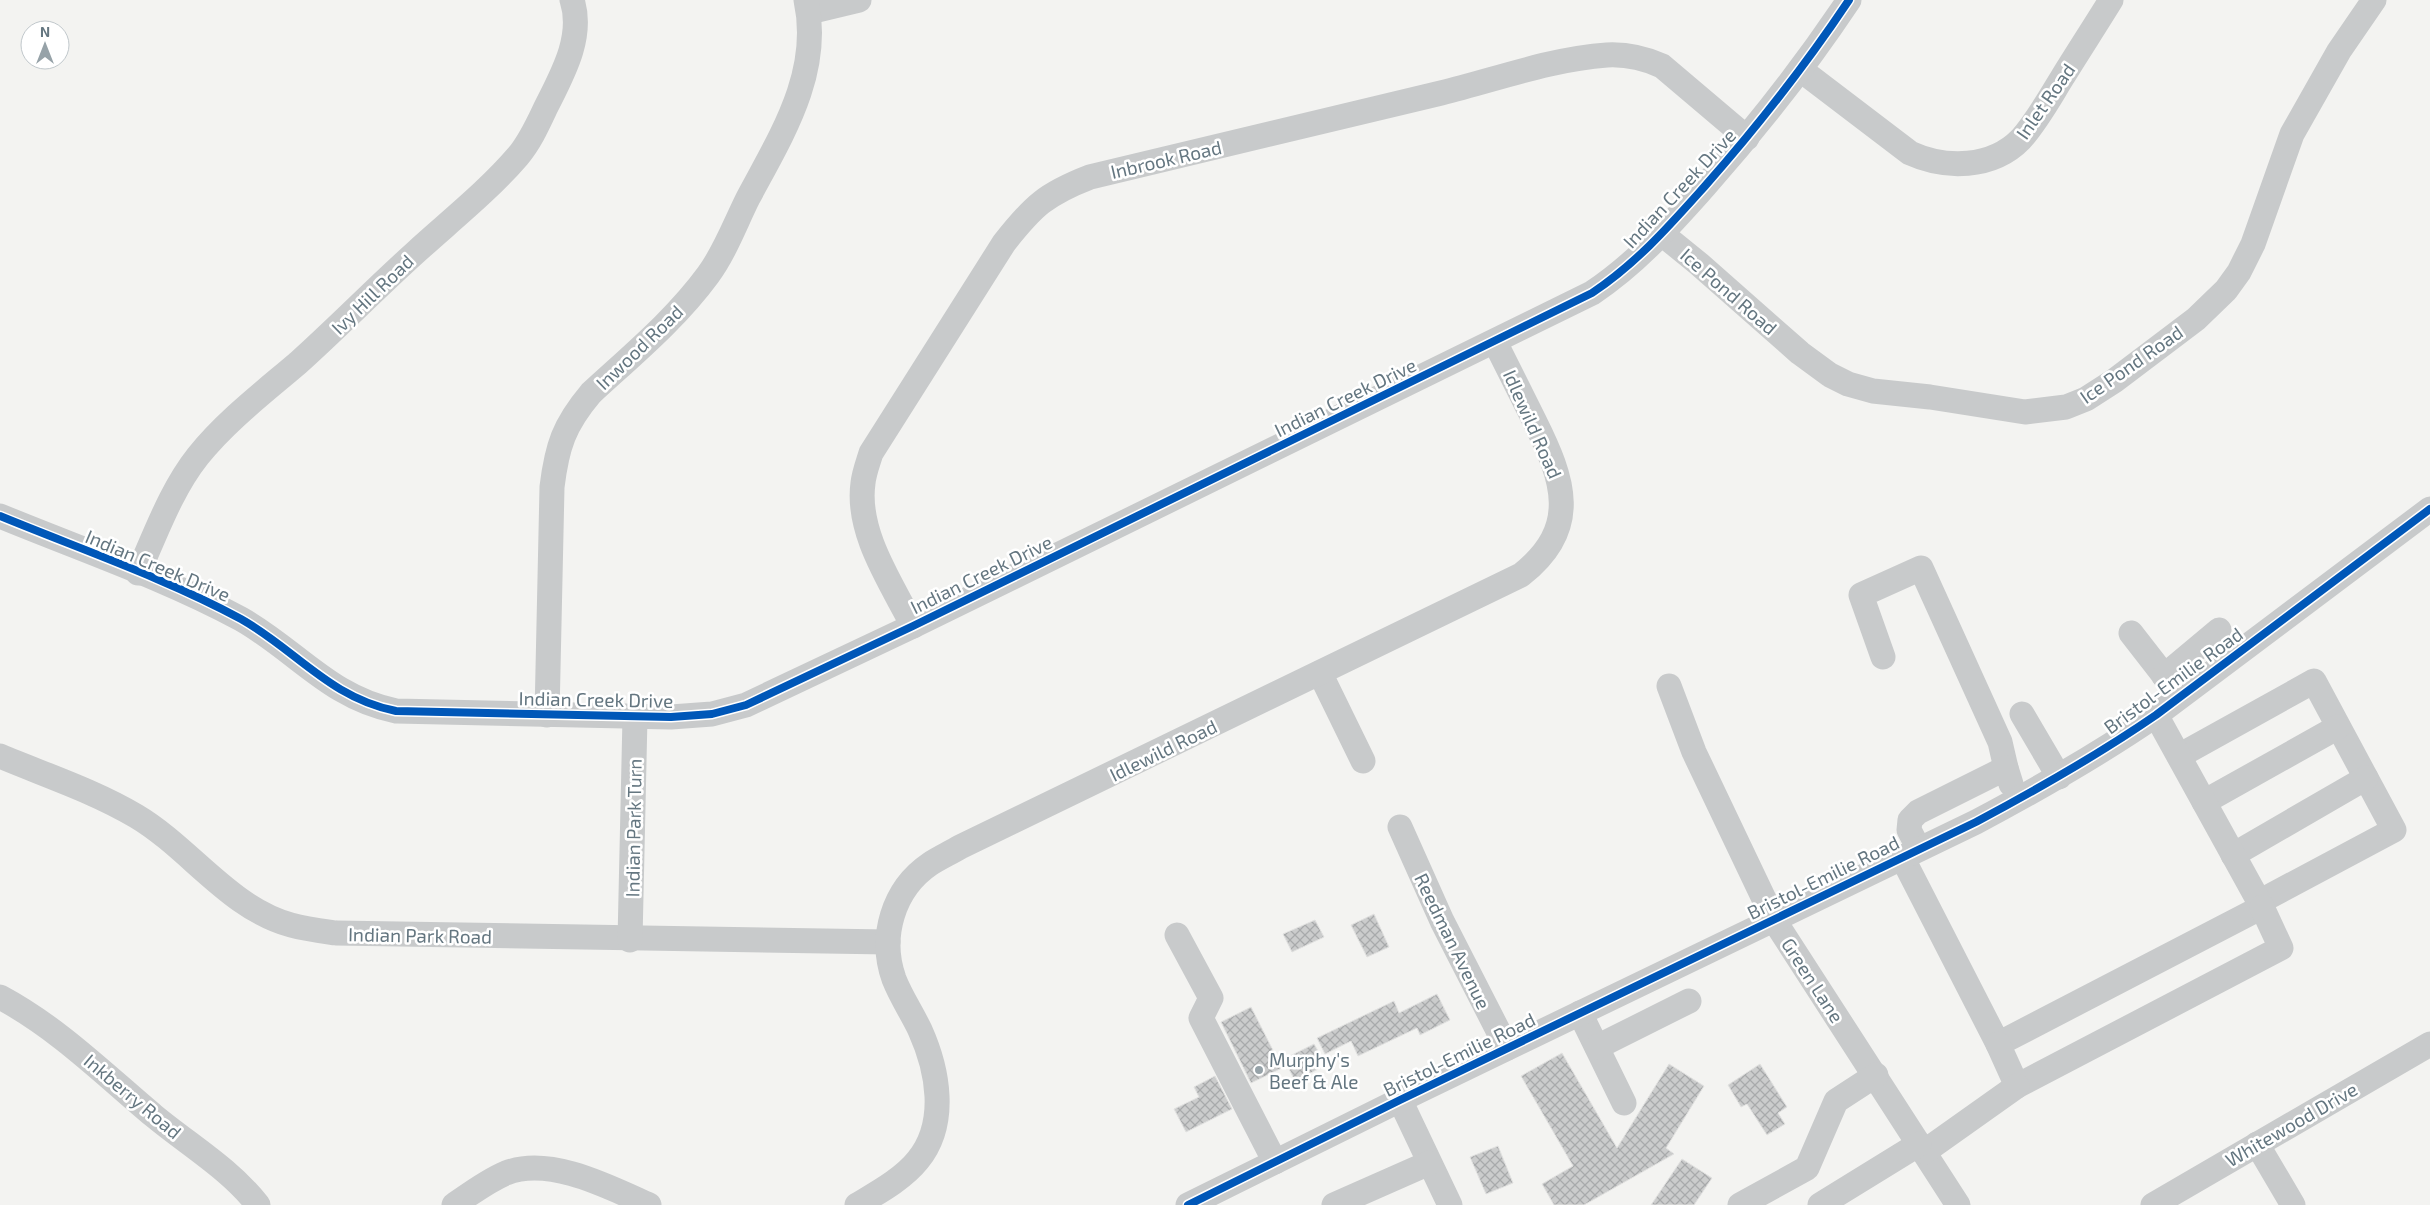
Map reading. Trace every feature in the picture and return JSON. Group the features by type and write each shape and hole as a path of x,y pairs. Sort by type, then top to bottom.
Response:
{"street":[{"name":"Ivy Hill Road","path":"138,573 178,486 198,455 240,413 337,328 414,254 484,191 518,155 533,134 566,65 572,46 575,21 572,0"},
{"path":"808,6 859,0"},
{"name":"Indian Creek Drive","path":"0,516 205,601 243,621 338,690 377,707 396,711 671,717 712,714 746,705 913,626 1592,293 1619,275 1662,234 1747,138 1801,70 1849,0"},
{"name":"Inlet Road","path":"1801,70 1910,153 1939,164 1959,165 1978,162 2000,154 2020,140 2036,120 2111,0"},
{"name":"Ice Pond Road","path":"1662,234 1800,353 1830,375 1848,384 1873,391 1930,397 2025,412 2066,407 2086,399 2114,381 2196,319 2226,290 2239,272 2253,244 2292,134 2339,51 2374,0"},
{"name":"Inwood Road","path":"547,714 552,487 556,454 568,424 591,393 675,315 708,274 726,245 796,103 805,76 810,47 808,6"},
{"name":"Inbrook Road","path":"913,626 878,557 866,526 862,498 863,482 871,453 1004,243 1028,212 1043,200 1090,178 1454,90 1537,68 1606,55 1624,55 1650,60 1662,66 1747,138"},
{"name":"Idlewild Road","path":"857,1205 900,1177 917,1161 925,1150 935,1126 937,1097 933,1064 920,1029 895,981 890,966 888,942 890,924 898,897 909,882 929,864 1521,575 1541,558 1554,538 1562,515 1563,500 1559,480 1549,451 1495,342"},
{"name":"Bristol-Emilie Road","path":"1188,1205 1400,1100 1774,920 2060,777 2114,744 2156,715 2430,508"},
{"path":"1883,657 1861,596 1921,568 2000,742 2016,800"},
{"path":"2164,676 2219,630"},
{"path":"2130,633 2180,696"},
{"path":"1320,673 1363,761"},
{"path":"1998,1044 2260,905 2394,830 2314,681 2179,756"},
{"name":"Green Lane","path":"1669,686 1694,752 1774,920 1922,1148 1955,1204"},
{"path":"2022,714 2060,777"},
{"path":"1820,1205 1922,1148 2017,1086 2280,948 2260,905 2156,715"},
{"name":"Indian Park Turn","path":"630,940 635,717"},
{"path":"2204,802 2338,727"},
{"name":"Indian Park Road","path":"0,756 95,796 136,816 159,832 243,902 291,926 336,933 630,940 888,942"},
{"path":"2006,768 1918,812 1910,820 1910,853 2017,1086"},
{"path":"2233,855 2366,778"},
{"name":"Reedman Avenue","path":"1400,827 1442,921 1507,1048"},
{"path":"1177,935 1211,998 1202,1018 1276,1162"},
{"name":"Inkberry Road","path":"0,997 49,1026 69,1042 154,1116 230,1175 258,1205"},
{"path":"1597,1047 1689,1001"},
{"path":"1580,1013 1624,1102"},
{"name":"Whitewood Drive","path":"2152,1205 2430,1044"},
{"path":"1740,1205 1807,1168 1836,1101 1876,1076"},
{"path":"1400,1100 1450,1205"},
{"path":"2257,1144 2293,1205"},
{"path":"1334,1205 1429,1163"},
{"path":"454,1205 489,1182 507,1173 523,1169 542,1168 608,1187 649,1205"}],"building":[{"path":"1374,914 1389,947 1367,957 1351,925"},
{"path":"1315,920 1324,937 1292,952 1283,934"},
{"path":"1437,994 1450,1020 1420,1035 1417,1028 1358,1056 1351,1041 1325,1054 1317,1038 1394,1001 1399,1013"},
{"path":"1251,1007 1282,1068 1251,1083 1221,1022"},
{"path":"1314,1044 1326,1065 1295,1081 1284,1059"},
{"path":"1562,1053 1617,1148 1669,1064 1704,1086 1666,1148 1674,1154 1584,1205 1554,1205 1542,1184 1573,1166 1521,1076"},
{"path":"1760,1064 1787,1107 1778,1113 1785,1124 1767,1135 1747,1104 1741,1107 1728,1085"},
{"path":"1215,1076 1232,1109 1186,1132 1174,1109 1199,1097 1194,1087"},
{"path":"1498,1146 1513,1183 1486,1194 1470,1157"},
{"path":"1682,1159 1712,1178 1694,1205 1651,1205"}],"cycle path":[{"path":"0,516 152,577 212,604 261,631 314,672 352,696 373,705 396,711 671,717 712,714 746,705 913,626 1592,293 1638,256 1666,229 1705,186 1780,96 1849,0"},
{"path":"1188,1205 1400,1100 1976,822 2022,797 2090,758 2156,715 2430,509"}],"place":[{"name":"Murphy's Beef & Ale","path":"1259,1070"}]}
